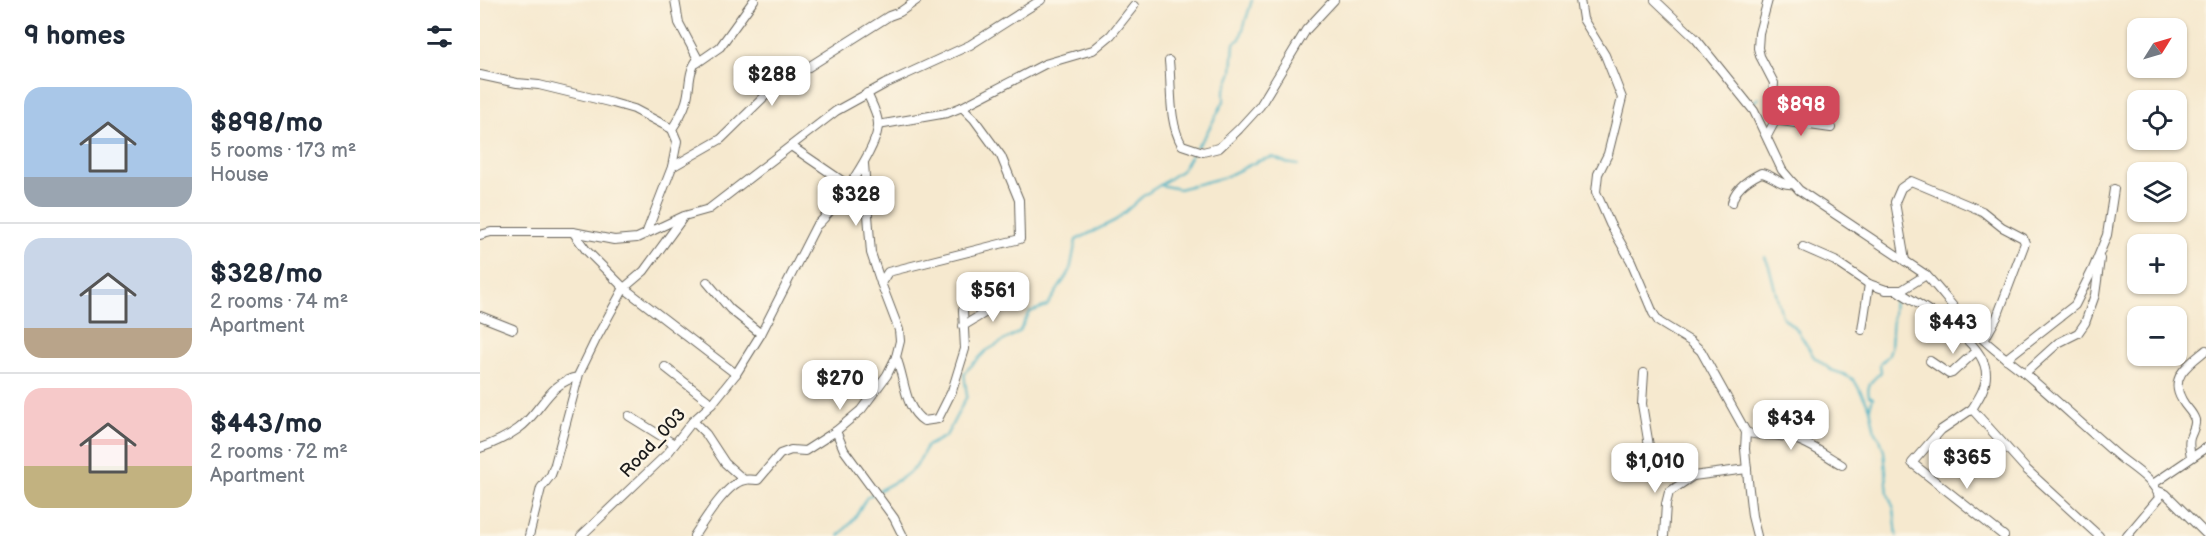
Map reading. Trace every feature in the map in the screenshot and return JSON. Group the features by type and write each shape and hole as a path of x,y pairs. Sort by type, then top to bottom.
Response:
{"street":[{"path":"672,129 686,100 689,76 698,59 679,23 675,0"},
{"path":"693,65 720,47 754,0"},
{"path":"672,167 721,139 765,96 788,80 917,0"},
{"path":"480,235 491,232 573,232 614,240 637,238 684,216 709,209 828,117 867,93 970,45 1041,0"},
{"path":"1169,61 1173,120 1182,145 1203,152 1219,148 1260,106 1306,30 1334,0"},
{"path":"1580,0 1583,19 1605,55 1622,98 1608,154 1598,174 1596,192 1610,224 1631,261 1653,313 1659,322 1690,341 1701,351 1746,432 1747,469 1752,516 1757,536"},
{"path":"1655,0 1696,39 1754,111 1782,170 1794,184 1818,203 1926,275 1984,340 2025,373 2128,465 2166,494 2206,534"},
{"path":"1767,136 1774,120 1772,106 1774,83 1758,48 1759,33 1768,0"},
{"path":"878,125 947,113 1046,64 1093,50 1111,35 1134,6"},
{"path":"480,75 539,85 613,103 634,109 672,129 677,141 672,167 646,234"},
{"path":"694,536 712,507 735,484 744,480 758,480 780,454 791,450 811,449 861,410 887,375 896,357 900,342 899,330 871,253 864,164 878,125 867,93"},
{"path":"881,283 888,272 1020,239 1019,200 1001,156 962,107"},
{"path":"1774,120 1831,128"},
{"path":"791,146 848,185"},
{"name":"Road_003","path":"581,536 712,404 742,365 761,334 816,226 825,218 864,164"},
{"path":"1732,203 1741,188 1761,173 1768,174 1784,185 1794,184"},
{"path":"1905,261 1895,202 1901,188 1911,181 1982,211 2002,227 2025,240 1997,317 1984,340"},
{"path":"2006,359 2075,305 2107,235 2114,189"},
{"path":"529,536 541,488 551,475 555,464 578,377 624,288 644,271 684,216"},
{"path":"573,232 586,250 624,288 735,374"},
{"path":"1803,247 1841,264 1869,284 1898,291 1960,333 1976,351 1983,363 1986,376 1972,409 1941,430 1912,464 2004,536"},
{"path":"2025,373 2058,343 2078,333 2085,323 2095,295 2100,271 2099,255"},
{"path":"1898,291 1926,275"},
{"path":"707,282 730,309 761,334"},
{"path":"1862,330 1869,284"},
{"path":"963,326 1011,297"},
{"path":"896,357 911,409 916,417 924,422 938,419 952,391 965,349 963,310"},
{"path":"480,316 500,326 513,329"},
{"path":"1960,333 1968,324"},
{"path":"2191,457 2189,442 2196,426 2192,412 2183,402 2178,384 2179,375 2206,350"},
{"path":"1930,360 1946,372 1952,373 1976,351"},
{"path":"665,367 712,404"},
{"path":"1644,373 1642,404 1651,458 1679,465 1693,476"},
{"path":"480,448 518,429 553,389 578,377"},
{"path":"1972,409 2027,470 2099,536"},
{"path":"629,416 674,444"},
{"path":"693,421 706,434 725,463 744,480"},
{"path":"836,431 844,450 894,518 903,536"},
{"path":"1746,432 1761,436 1779,435 1802,441 1842,465"},
{"path":"2155,487 2191,457 2206,448"},
{"path":"1664,536 1669,492 1693,476 1747,469"},
{"path":"2127,536 2153,508 2159,498 2155,487"}],"waterway":[{"path":"1196,147 1205,136 1224,101 1224,92 1232,72 1234,43 1240,39 1252,0"},
{"path":"1754,102 1758,98"},
{"path":"1160,185 1182,170 1193,152"},
{"path":"839,536 854,519 867,497 902,478 916,467 927,446 946,436 967,396 964,373 986,351 1019,332 1030,312 1047,306 1070,271 1076,240 1116,220 1143,196 1160,185 1179,189 1225,177 1258,161 1273,157 1298,165"},
{"path":"1765,257 1782,316 1798,331 1814,357 1831,370 1854,380 1870,408 1875,432 1884,451 1888,494 1894,509 1897,536"},
{"path":"1870,407 1873,398 1869,396 1869,385 1881,372 1880,364 1888,356 1891,348 1894,297"}]}
